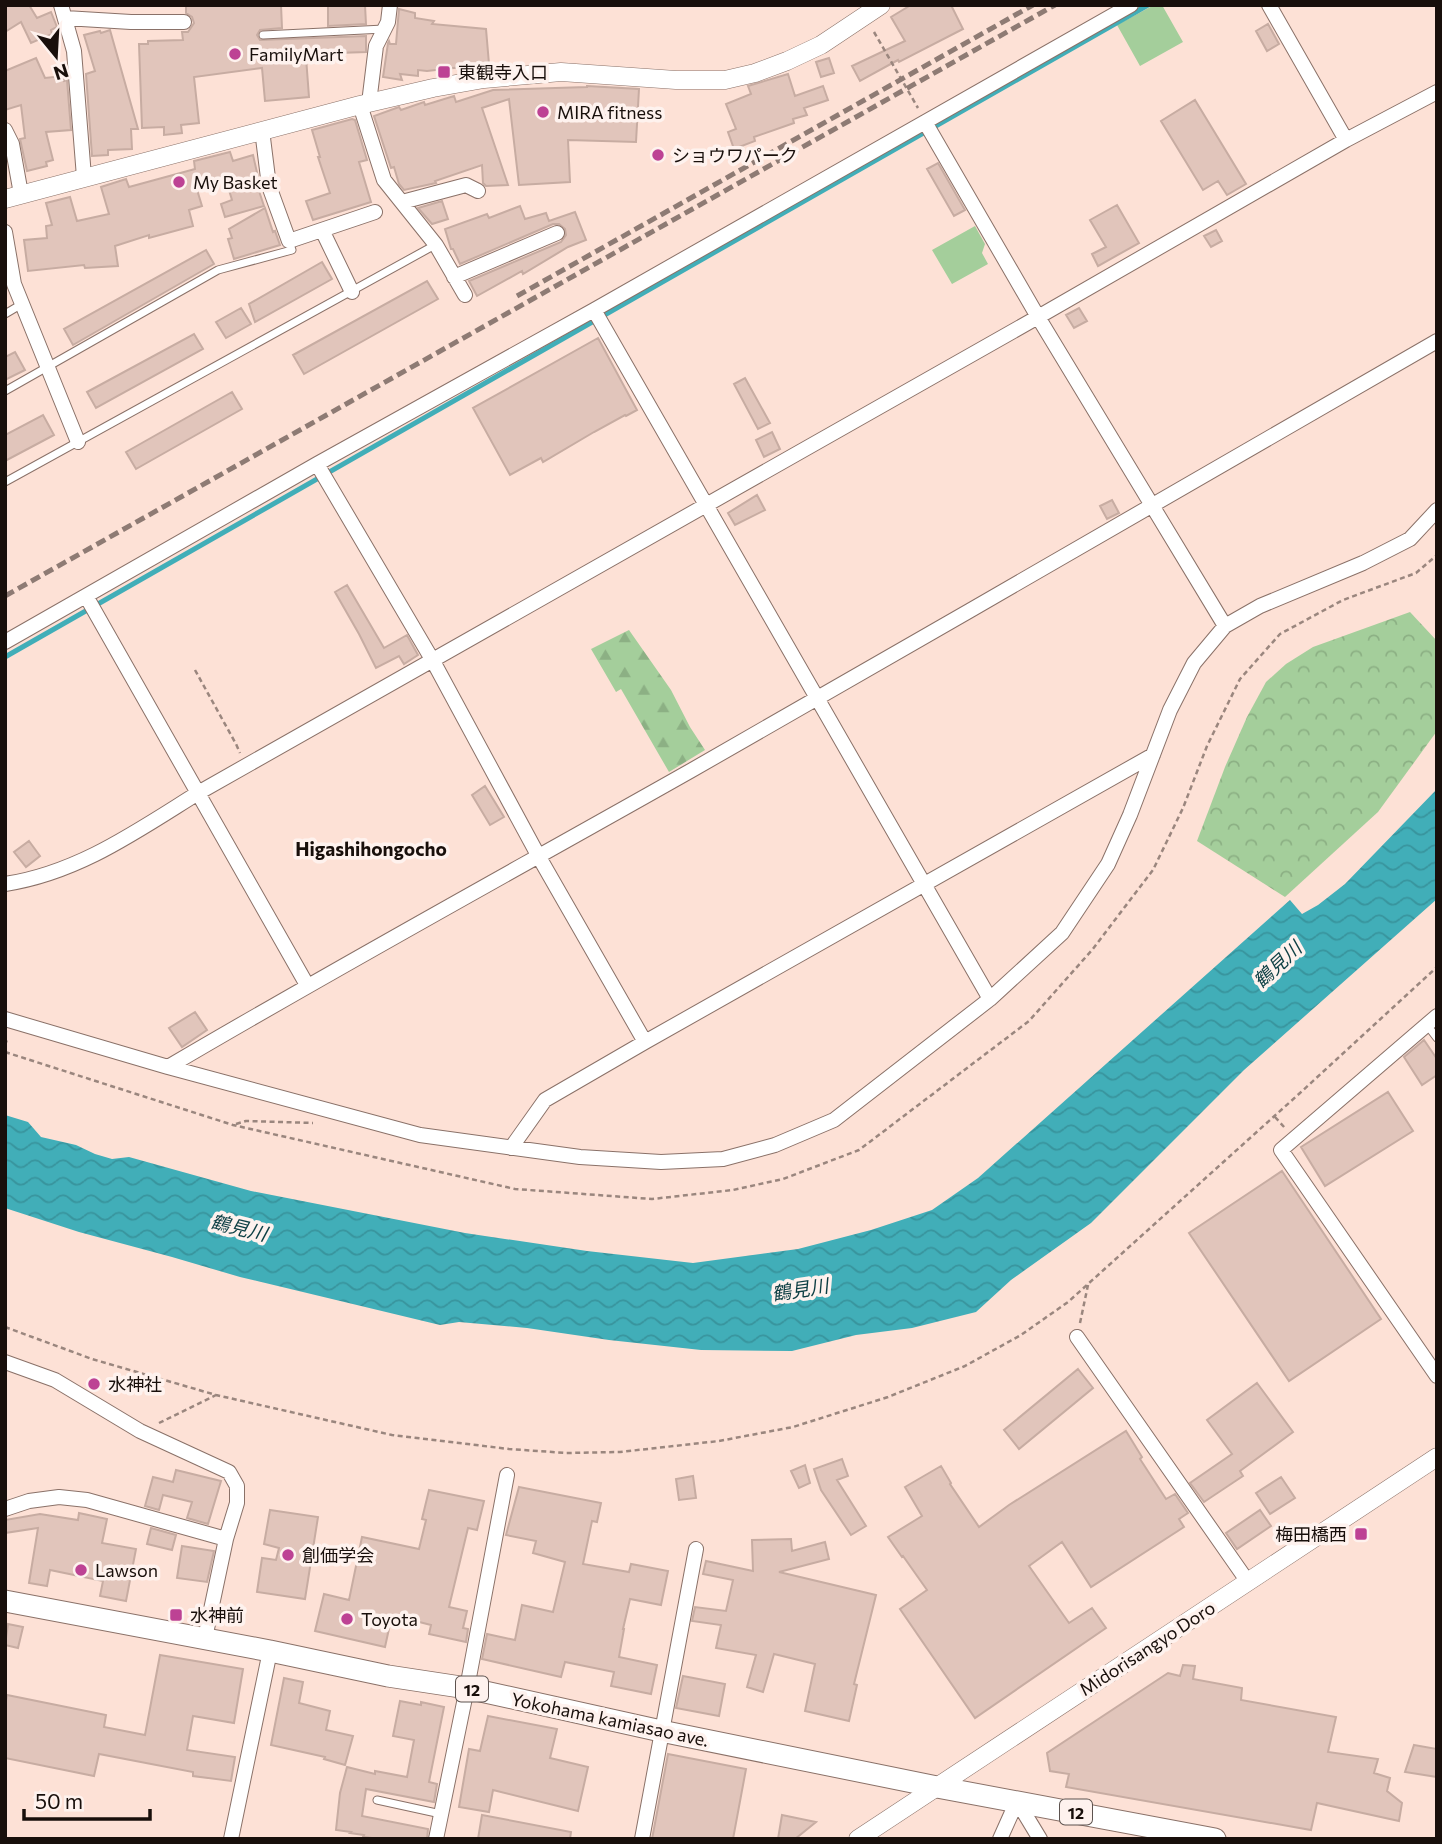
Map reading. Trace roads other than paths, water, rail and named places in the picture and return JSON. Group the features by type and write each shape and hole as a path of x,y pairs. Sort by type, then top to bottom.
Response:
{"main road":[{"name":"Yokohama kamiasao ave.","path":"5,1601 205,1638 388,1676 467,1688 937,1787 1214,1839"}],"street":[{"path":"390,5 388,22 376,46 364,104 384,180 436,245 465,295"},
{"path":"5,130 12,144 13,197 364,104 484,79 561,72 676,80 725,80 755,73 821,45 881,5"},
{"path":"5,642 90,604 929,127 1131,5"},
{"path":"1269,5 1346,140"},
{"path":"85,177 74,51 63,12 131,22 184,22"},
{"path":"5,884 30,880 61,870 107,849 198,793 1346,140 1437,92"},
{"path":"929,127 1038,317 1224,626"},
{"path":"262,130 269,186 289,241 375,212"},
{"path":"402,202 466,185 478,191"},
{"path":"322,230 352,292"},
{"path":"454,277 557,233"},
{"path":"5,235 15,284 78,442"},
{"path":"597,316 990,999"},
{"path":"168,1067 307,985 817,699 1437,341"},
{"path":"322,472 433,661 539,857 645,1042"},
{"path":"5,1019 168,1067 420,1135 580,1157 661,1162 723,1159 775,1145 834,1120 990,999 1062,933 1108,864 1130,815 1170,710 1194,663 1224,626 1260,606 1363,563 1409,539 1437,510"},
{"path":"90,604 307,985"},
{"path":"511,1148 545,1100 1153,755"},
{"path":"1432,1021 1281,1150 1437,1376"},
{"path":"1077,1337 1248,1582"},
{"path":"5,1362 55,1380 140,1431 229,1472 237,1486 237,1503 226,1539 205,1638"},
{"name":"Midorisangyo Doro","path":"858,1839 1437,1457"},
{"path":"436,1839 507,1475"},
{"path":"5,1508 59,1497 87,1500 226,1539"},
{"path":"642,1839 696,1549"},
{"path":"231,1839 270,1651"},
{"path":"1000,1839 1017,1801"},
{"path":"1017,1801 1040,1839"}],"lane":[{"path":"263,35 385,29"},
{"path":"5,391 218,270 292,250 289,241"},
{"path":"5,482 436,245"},
{"path":"5,314 23,304"},
{"path":"1432,1021 1437,1038"},
{"path":"377,1800 441,1814"}],"water":[{"name":"鶴見川","path":"1437,789 1437,899 1244,1070 1091,1223 1011,1280 976,1312 912,1328 856,1335 792,1351 701,1350 527,1328 459,1322 440,1325 240,1277 79,1232 5,1208 5,1115 28,1122 41,1137 76,1145 112,1159 129,1157 251,1191 465,1233 587,1251 693,1263 798,1249 871,1230 932,1210 978,1178 1290,900 1302,914 1345,884"}],"waterway":[{"path":"5,657 1148,5"}],"railway":[{"path":"517,296 1033,5"},
{"path":"5,596 1055,5"}],"place":[{"name":"FamilyMart","path":"235,54"},
{"name":"東観寺入口","path":"444,72"},
{"name":"MIRA fitness","path":"543,112"},
{"name":"ショウワパーク","path":"658,155"},
{"name":"My Basket","path":"179,182"},
{"name":"水神社","path":"94,1384"},
{"name":"梅田橋西","path":"1361,1534"},
{"name":"創価学会","path":"288,1555"},
{"name":"Lawson","path":"81,1570"},
{"name":"水神前","path":"176,1615"},
{"name":"Toyota","path":"347,1619"}],"district":[{"name":"Higashihongocho","path":"371,848"}]}
